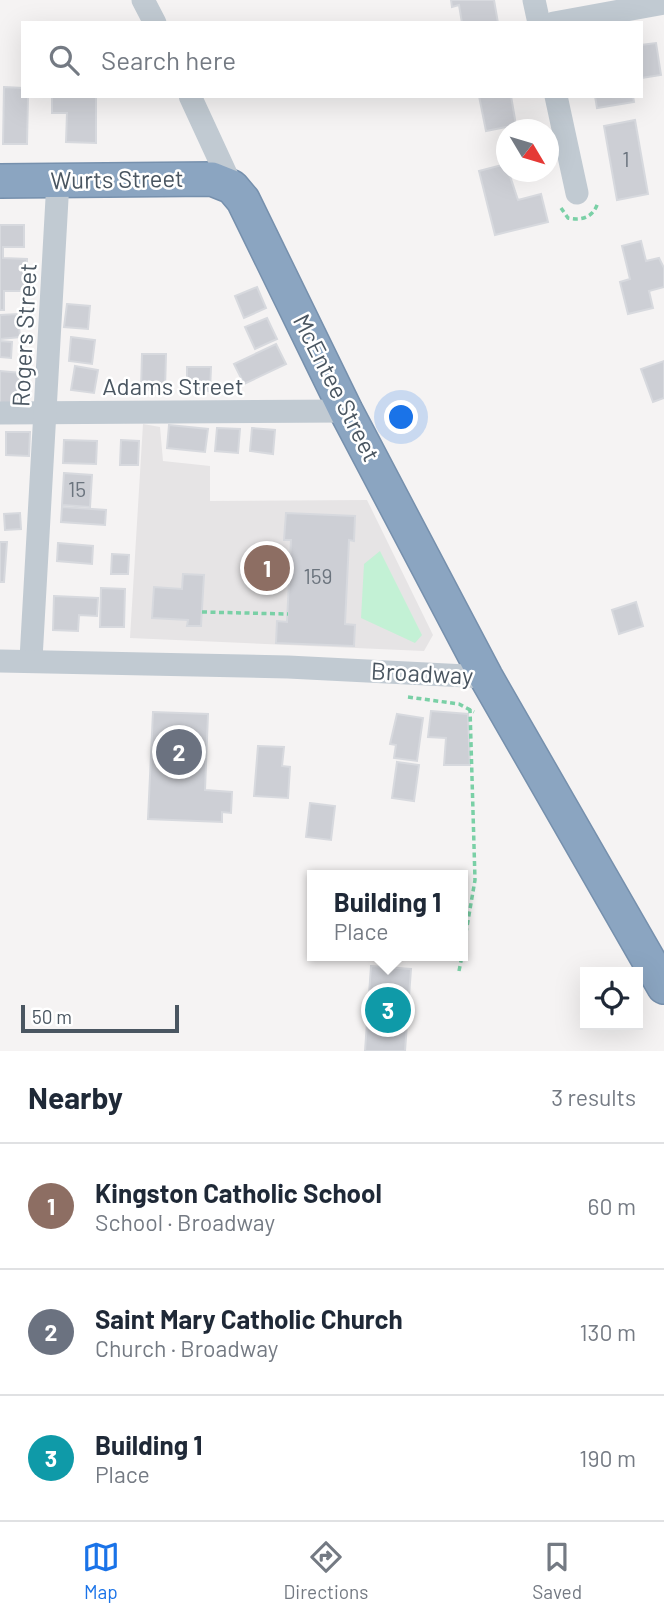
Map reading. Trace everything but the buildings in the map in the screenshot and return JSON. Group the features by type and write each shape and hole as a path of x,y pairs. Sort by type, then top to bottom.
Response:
{"highway":[{"name":"Wurts Street","path":"0,181 212,179 232,187"},
{"name":"McEntee Street","path":"232,187 243,200 346,411 486,677"},
{"name":"Broadway","path":"486,677 664,987"}],"street":[{"path":"144,0 154,21"},
{"path":"534,0 539,21"},
{"path":"565,21 664,3"},
{"name":"McEntee Street","path":"191,98 232,187"},
{"path":"555,98 577,193"},
{"name":"Rogers Street","path":"31,659 47,413 58,181"},
{"name":"Adams Street","path":"0,413 346,411"},
{"name":"Broadway","path":"0,661 31,659 486,677"}],"path":[{"path":"202,612 288,614"},
{"path":"396,695 459,704 482,718"},
{"path":"468,921 475,880 471,709"},
{"path":"459,971 461,961"}],"shaded area":[{"path":"143,424 160,427 163,461 210,466 210,501 367,500 433,635 424,651 130,638"}],"green space":[{"path":"380,551 422,635 415,643 361,618 364,564"}],"place":[{"name":"Kingston Catholic School","path":"267,568"},
{"name":"Saint Mary Catholic Church","path":"179,752"},
{"name":"Building 1","path":"388,1010"}]}
